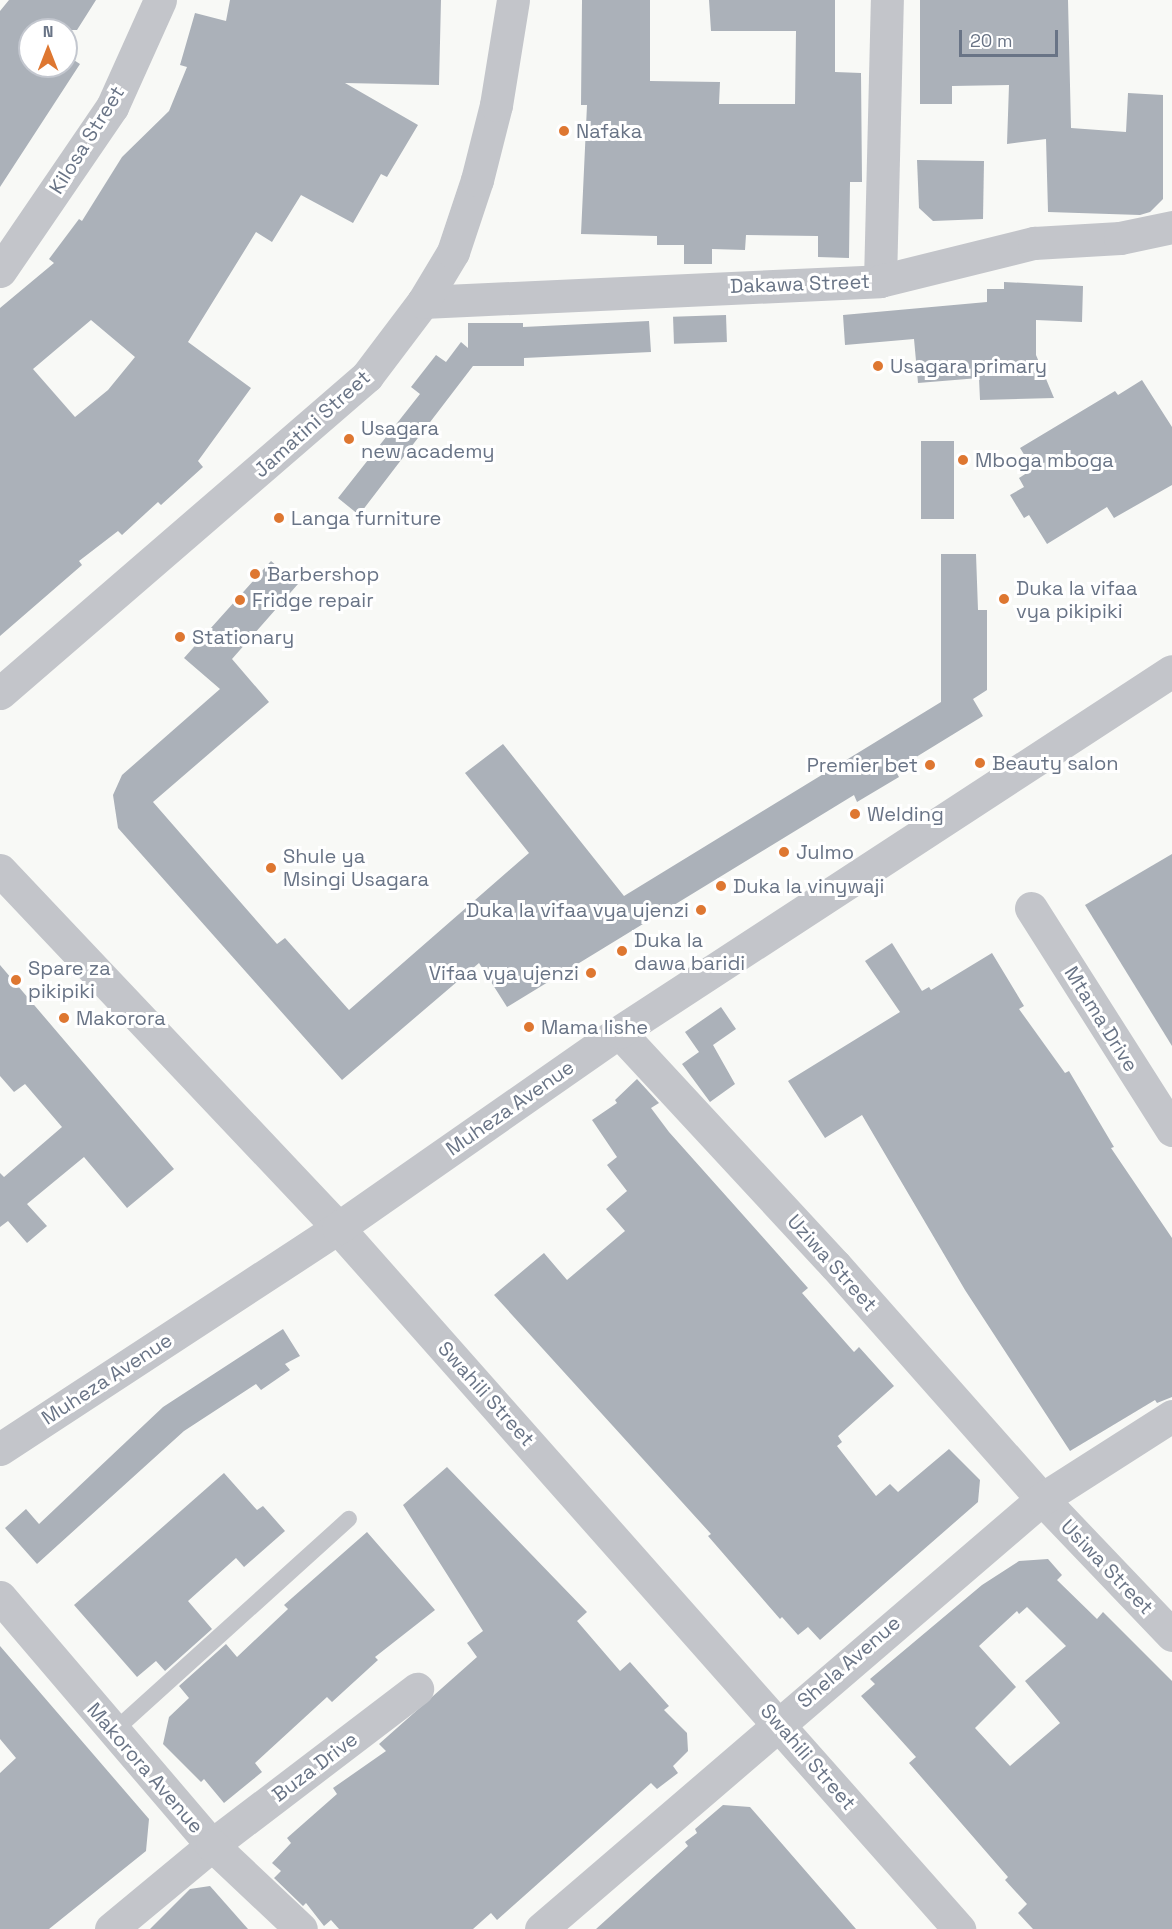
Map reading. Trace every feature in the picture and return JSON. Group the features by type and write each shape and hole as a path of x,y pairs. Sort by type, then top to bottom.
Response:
{"street":[{"name":"Kilosa Street","path":"0,271 112,107 160,0"},
{"name":"Jamatini Street","path":"0,693 367,376 423,303 453,252 477,180 496,105 513,0"},
{"path":"880,280 887,0"},
{"name":"Dakawa Street","path":"423,303 880,280 1034,243 1120,238 1172,227"},
{"name":"Muheza Avenue","path":"0,1449 338,1228 619,1032 1172,671"},
{"name":"Swahili Street","path":"0,870 338,1228 959,1929"},
{"name":"Mtama Drive","path":"1031,908 1172,1131"},
{"name":"Uziwa Street","path":"619,1032 835,1265 1042,1499"},
{"name":"Shela Avenue","path":"541,1929 778,1723 1042,1499 1172,1416"},
{"name":"Usiwa Street","path":"1042,1499 1172,1635"},
{"name":"Makorora Avenue","path":"0,1597 113,1732 212,1845 301,1929"},
{"name":"Buza Drive","path":"111,1929 212,1845 417,1689"}],"lane":[{"path":"113,1732 349,1519"}],"building":[{"path":"9,0 96,0 78,28 78,18 18,18 18,78 71,78 0,187 0,11"},
{"path":"230,0 441,0 439,85 345,83 418,125 387,177 381,174 353,223 301,195 272,242 256,232 188,342 251,388 198,461 203,467 161,505 158,502 122,535 118,531 79,561 82,565 0,636 0,308 54,263 49,259 79,219 82,221 122,157 169,111 187,67 180,65 195,13 226,21","holes":["91,320 135,357 108,390 75,417 33,369"]},
{"path":"582,0 650,0 650,81 720,82 719,104 795,104 796,31 711,31 709,0 835,0 835,72 861,73 862,182 850,182 849,258 818,257 818,236 746,235 745,250 712,249 712,264 684,264 684,245 657,245 657,236 581,234 587,105 581,105"},
{"path":"920,0 1068,0 1071,128 1126,132 1128,93 1163,95 1163,199 1150,212 1140,215 1048,212 1046,139 1007,144 1009,85 952,86 952,104 920,104"},
{"path":"917,160 984,161 983,219 933,221 919,208"},
{"path":"1004,282 1083,286 1082,322 1036,320 1036,355 1054,398 980,400 979,378 918,383 914,339 845,345 843,315 987,302 987,289 1004,289"},
{"path":"726,315 727,342 674,344 673,317"},
{"path":"649,321 651,352 524,358 524,366 473,366 359,515 338,498 420,394 411,387 436,355 446,362 461,342 468,348 468,323 523,323 523,327"},
{"path":"1142,380 1172,427 1172,485 1114,518 1107,507 1047,544 1029,515 1024,518 1010,495 1024,487 1019,478 1033,469 1020,448 1115,391 1118,395"},
{"path":"921,441 954,441 954,519 921,519"},
{"path":"941,554 976,554 978,610 987,610 987,690 973,699 983,716 895,770 899,777 857,802 854,795 507,1007 479,963 342,1080 118,828 113,795 122,775 220,689 184,658 271,561 298,584 232,659 269,702 153,802 277,944 285,938 349,1010 529,853 465,773 503,744 624,896 941,702"},
{"path":"1172,854 1172,1046 1085,905"},
{"path":"892,943 922,991 929,987 931,990 992,953 1024,1006 1019,1009 1065,1073 1069,1071 1114,1147 1111,1148 1172,1238 1172,1397 1157,1403 1155,1400 1070,1451 965,1290 862,1115 825,1138 788,1081 900,1012 865,961"},
{"path":"0,965 174,1169 127,1208 84,1157 27,1204 47,1226 27,1243 8,1221 0,1227 0,1173 4,1177 62,1127 25,1084 14,1092 0,1076"},
{"path":"721,1007 736,1029 713,1045 735,1084 710,1102 682,1064 699,1052 685,1032"},
{"path":"637,1079 659,1103 651,1108 669,1132 808,1288 802,1293 854,1352 859,1347 894,1386 838,1436 842,1442 837,1446 876,1496 890,1484 898,1492 949,1449 980,1480 978,1502 820,1640 808,1627 798,1635 782,1617 780,1619 708,1536 711,1534 494,1295 544,1253 567,1280 625,1231 606,1209 627,1191 607,1165 617,1157 592,1120 617,1103 615,1100"},
{"path":"283,1329 300,1356 285,1364 290,1370 261,1390 256,1384 184,1431 37,1564 5,1528 26,1509 39,1524 163,1407"},
{"path":"447,1467 587,1612 577,1621 620,1671 630,1662 669,1706 664,1710 687,1733 688,1751 673,1766 678,1773 657,1789 651,1783 497,1920 491,1913 473,1929 339,1929 331,1920 324,1926 306,1903 303,1906 274,1878 281,1871 272,1863 291,1843 287,1838 337,1794 333,1788 386,1751 379,1744 477,1657 467,1643 483,1631 403,1505"},
{"path":"224,1473 257,1510 263,1506 285,1531 244,1567 236,1558 188,1601 212,1629 165,1671 156,1661 137,1677 74,1605"},
{"path":"367,1532 435,1610 375,1657 378,1660 332,1702 327,1697 255,1763 262,1772 224,1803 204,1779 201,1782 163,1744 169,1717 189,1698 179,1686 226,1644 237,1657 288,1609 284,1605"},
{"path":"1048,1559 1062,1575 1057,1580 1097,1619 1103,1612 1172,1681 1172,1929 1033,1929 1018,1913 1027,1904 1005,1880 1008,1877 909,1763 916,1757 861,1696 875,1684 870,1679 982,1585 1019,1561","holes":["1027,1607 1066,1646 1025,1681 1060,1723 1010,1766 975,1728 1016,1687 979,1646 1017,1611 1019,1614"]},
{"path":"0,1646 149,1819 146,1851 49,1929 0,1929 0,1773 16,1758 0,1739"},
{"path":"723,1805 750,1807 856,1929 596,1929 688,1846 685,1842 697,1833 695,1829"},
{"path":"210,1886 248,1929 150,1929 190,1889"}],"place":[{"name":"Nafaka","path":"564,131"},
{"name":"Usagara primary","path":"878,366"},
{"name":"Usagara new academy","path":"349,439"},
{"name":"Mboga mboga","path":"963,460"},
{"name":"Langa furniture","path":"279,518"},
{"name":"Barbershop","path":"255,574"},
{"name":"Duka la vifaa vya pikipiki","path":"1004,599"},
{"name":"Fridge repair","path":"240,600"},
{"name":"Stationary","path":"180,637"},
{"name":"Beauty salon","path":"980,763"},
{"name":"Premier bet","path":"930,765"},
{"name":"Welding","path":"855,814"},
{"name":"Julmo","path":"784,852"},
{"name":"Shule ya Msingi Usagara","path":"271,868"},
{"name":"Duka la vinywaji","path":"721,886"},
{"name":"Duka la vifaa vya ujenzi","path":"701,910"},
{"name":"Duka la dawa baridi","path":"622,951"},
{"name":"Vifaa vya ujenzi","path":"591,973"},
{"name":"Spare za pikipiki","path":"16,980"},
{"name":"Makorora","path":"64,1018"},
{"name":"Mama lishe","path":"529,1027"}]}
